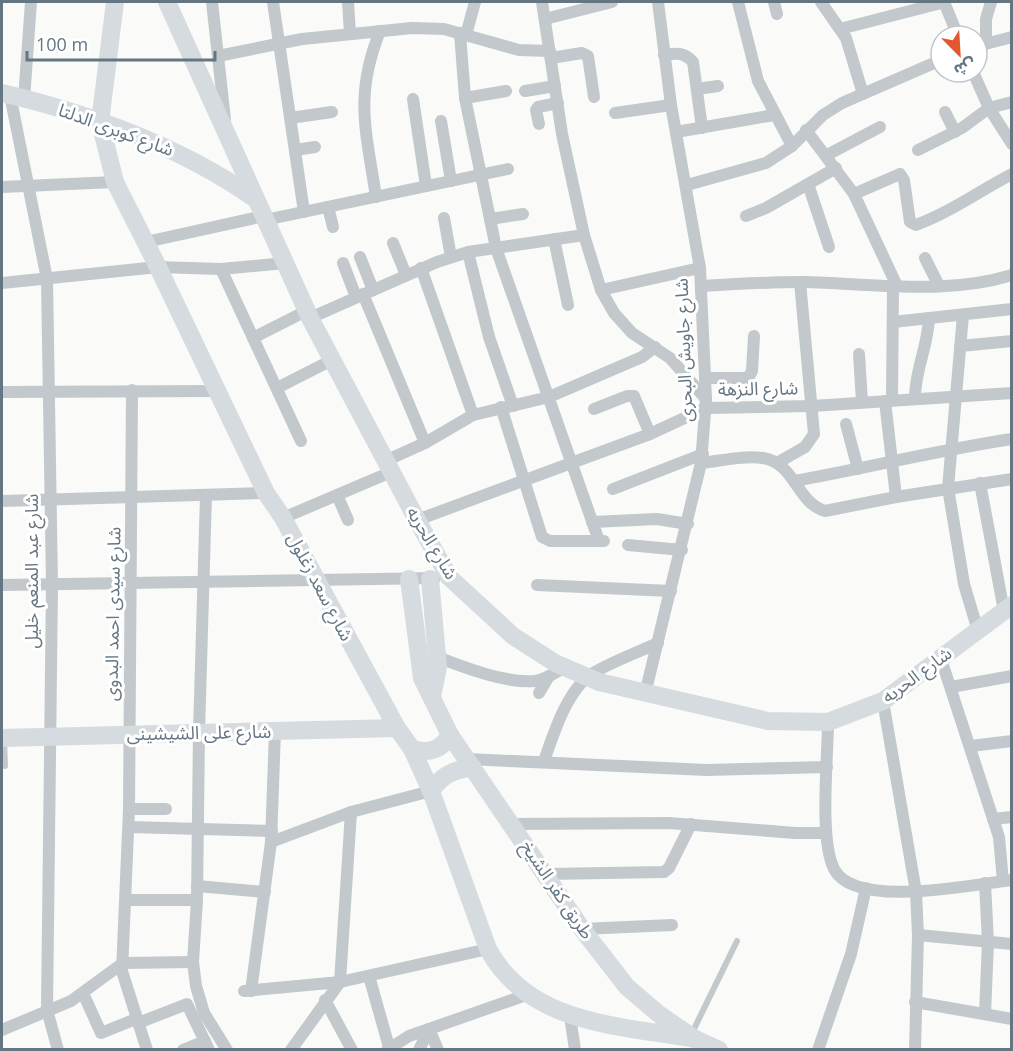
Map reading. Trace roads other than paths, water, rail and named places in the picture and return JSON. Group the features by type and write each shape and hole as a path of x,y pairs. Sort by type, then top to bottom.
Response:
{"street":[{"name":"شارع عبد المنعم خليل","path":"31,2 12,96 47,279 52,585 47,1010 58,1050"},
{"name":"شارع سعد زغلول","path":"115,2 100,122 115,182 266,493 283,518 397,728 412,749 431,791 488,949 504,974 526,995 570,1016 693,1037"},
{"name":"شارع الحريه","path":"167,2 308,315 417,520 449,577 513,636 587,677 645,694 768,721 828,722 883,701 1008,608"},
{"path":"213,2 226,132"},
{"path":"273,2 304,212"},
{"path":"348,2 350,33"},
{"path":"468,252 524,479 541,533 546,540 602,541 592,522 496,248 465,98 463,34 475,2"},
{"path":"542,2 558,103 584,235 601,290 614,313 632,333 655,347 684,370 706,403"},
{"path":"545,19 612,2"},
{"name":"شارع جاويش البحرى","path":"645,694 682,550 702,458 706,403 700,268 687,184 671,105 664,55 661,2"},
{"path":"738,2 758,81 792,146"},
{"path":"821,2 840,29 863,94"},
{"path":"840,29 944,2 953,24"},
{"path":"985,24 991,2"},
{"path":"218,56 279,43 350,33 428,27 519,50 550,54 582,53 588,56 594,97"},
{"path":"376,197 362,110 367,69 380,31"},
{"path":"989,43 1011,37"},
{"path":"664,55 679,53 688,55 693,62 702,128"},
{"path":"687,184 766,164 792,146 806,130 842,103 929,65"},
{"path":"978,84 989,108 1011,144"},
{"path":"525,91 555,86"},
{"path":"697,89 718,86"},
{"path":"465,98 506,91"},
{"name":"شارع كوبرى الدلتا","path":"12,96 144,137 197,161 256,199"},
{"path":"412,99 426,186"},
{"path":"918,150 955,132 989,108 1011,102"},
{"path":"538,124 538,107 558,103"},
{"path":"615,113 671,105"},
{"path":"290,118 332,112"},
{"path":"945,112 955,132"},
{"path":"676,132 774,115"},
{"path":"441,121 451,181"},
{"path":"826,155 880,127"},
{"path":"806,130 854,194 895,286 888,400 896,497"},
{"path":"295,150 315,147"},
{"path":"746,216 766,208 836,168"},
{"path":"146,242 304,212 508,169"},
{"path":"854,194 900,174 904,180 910,222 916,225 952,211 976,193 1011,174"},
{"path":"2,187 115,182"},
{"path":"808,184 829,247"},
{"path":"328,207 333,227"},
{"path":"490,219 523,214"},
{"path":"444,218 451,257"},
{"path":"254,338 451,257 468,252 584,235"},
{"path":"554,239 568,305"},
{"path":"393,243 406,275"},
{"path":"360,257 364,294"},
{"path":"925,258 939,286"},
{"path":"2,283 158,267 221,269 285,263"},
{"path":"343,263 364,294 425,443"},
{"path":"421,268 473,415"},
{"path":"601,290 700,268"},
{"path":"221,269 301,441"},
{"path":"701,286 800,282 939,286 968,284 1011,275"},
{"path":"777,463 811,441 814,434 800,282"},
{"path":"893,322 1011,309"},
{"path":"963,315 948,488 964,584 978,631"},
{"path":"915,398 915,380 927,343 930,318"},
{"path":"705,378 748,378 752,370 754,336"},
{"path":"960,346 1011,341"},
{"path":"283,518 337,495 473,415 549,397 642,357 655,347"},
{"path":"859,354 862,402"},
{"path":"276,388 332,360"},
{"name":"شارع سيدى احمد البدوى","path":"132,390 129,827 123,979 147,1050"},
{"path":"2,392 216,391"},
{"name":"شارع النزهة","path":"417,520 571,461 650,434 706,403 812,406 1011,393"},
{"path":"594,409 627,396 634,396 650,434"},
{"path":"846,424 858,469"},
{"path":"794,481 892,463 951,448 1011,439"},
{"path":"613,489 702,458 764,458 777,463 794,481 813,508 825,511 948,488 1011,479"},
{"path":"980,483 1008,608"},
{"path":"2,501 266,493"},
{"path":"206,495 197,900 193,962 196,986 204,1013 227,1050"},
{"path":"337,495 348,520"},
{"path":"592,522 657,519 688,524"},
{"path":"628,545 682,550"},
{"path":"2,585 449,577"},
{"name":"طريق كفر الشيخ","path":"409,579 419,668 450,735 582,929 627,987 660,1015 718,1050"},
{"path":"430,579 437,657 437,677 432,697"},
{"path":"537,585 671,591"},
{"path":"544,761 554,731 568,703 587,677 658,643"},
{"path":"437,657 476,671 527,681 549,676 566,667"},
{"path":"828,722 826,833 834,869 844,879 882,892 916,892 1007,880 999,837 941,659"},
{"path":"539,693 549,676"},
{"path":"951,687 1011,676"},
{"path":"883,701 916,892 918,935 915,1050"},
{"name":"شارع على الشيشينى","path":"3,738 397,728"},
{"path":"275,731 271,836 265,892 247,991 340,982 488,949"},
{"path":"412,749 430,751 445,743 450,735"},
{"path":"971,746 1011,741"},
{"path":"129,827 199,828 271,836 431,791 437,782 453,771 470,764 544,761 707,770 827,767"},
{"path":"129,809 166,808"},
{"path":"293,1048 325,999 340,982 351,812"},
{"path":"993,819 1011,817"},
{"path":"512,824 692,824 795,833 826,833"},
{"path":"546,874 664,872 672,863 692,824"},
{"path":"985,883 988,942 985,1014"},
{"path":"197,886 265,892"},
{"path":"818,1050 851,954 866,888"},
{"path":"126,900 197,900"},
{"path":"582,929 672,925"},
{"path":"918,935 1011,944"},
{"path":"2,1030 83,993 123,963 193,962"},
{"path":"369,976 388,1048 429,1029 526,995"},
{"path":"83,993 101,1033 186,1004 207,1046 183,1050"},
{"path":"325,999 352,1050"},
{"path":"915,1002 1011,1019"},
{"path":"570,1016 575,1050"},
{"path":"422,1048 429,1029"},
{"path":"429,1029 438,1050"}],"lane":[{"path":"3,738 5,766"},
{"path":"693,1037 737,941"}]}
